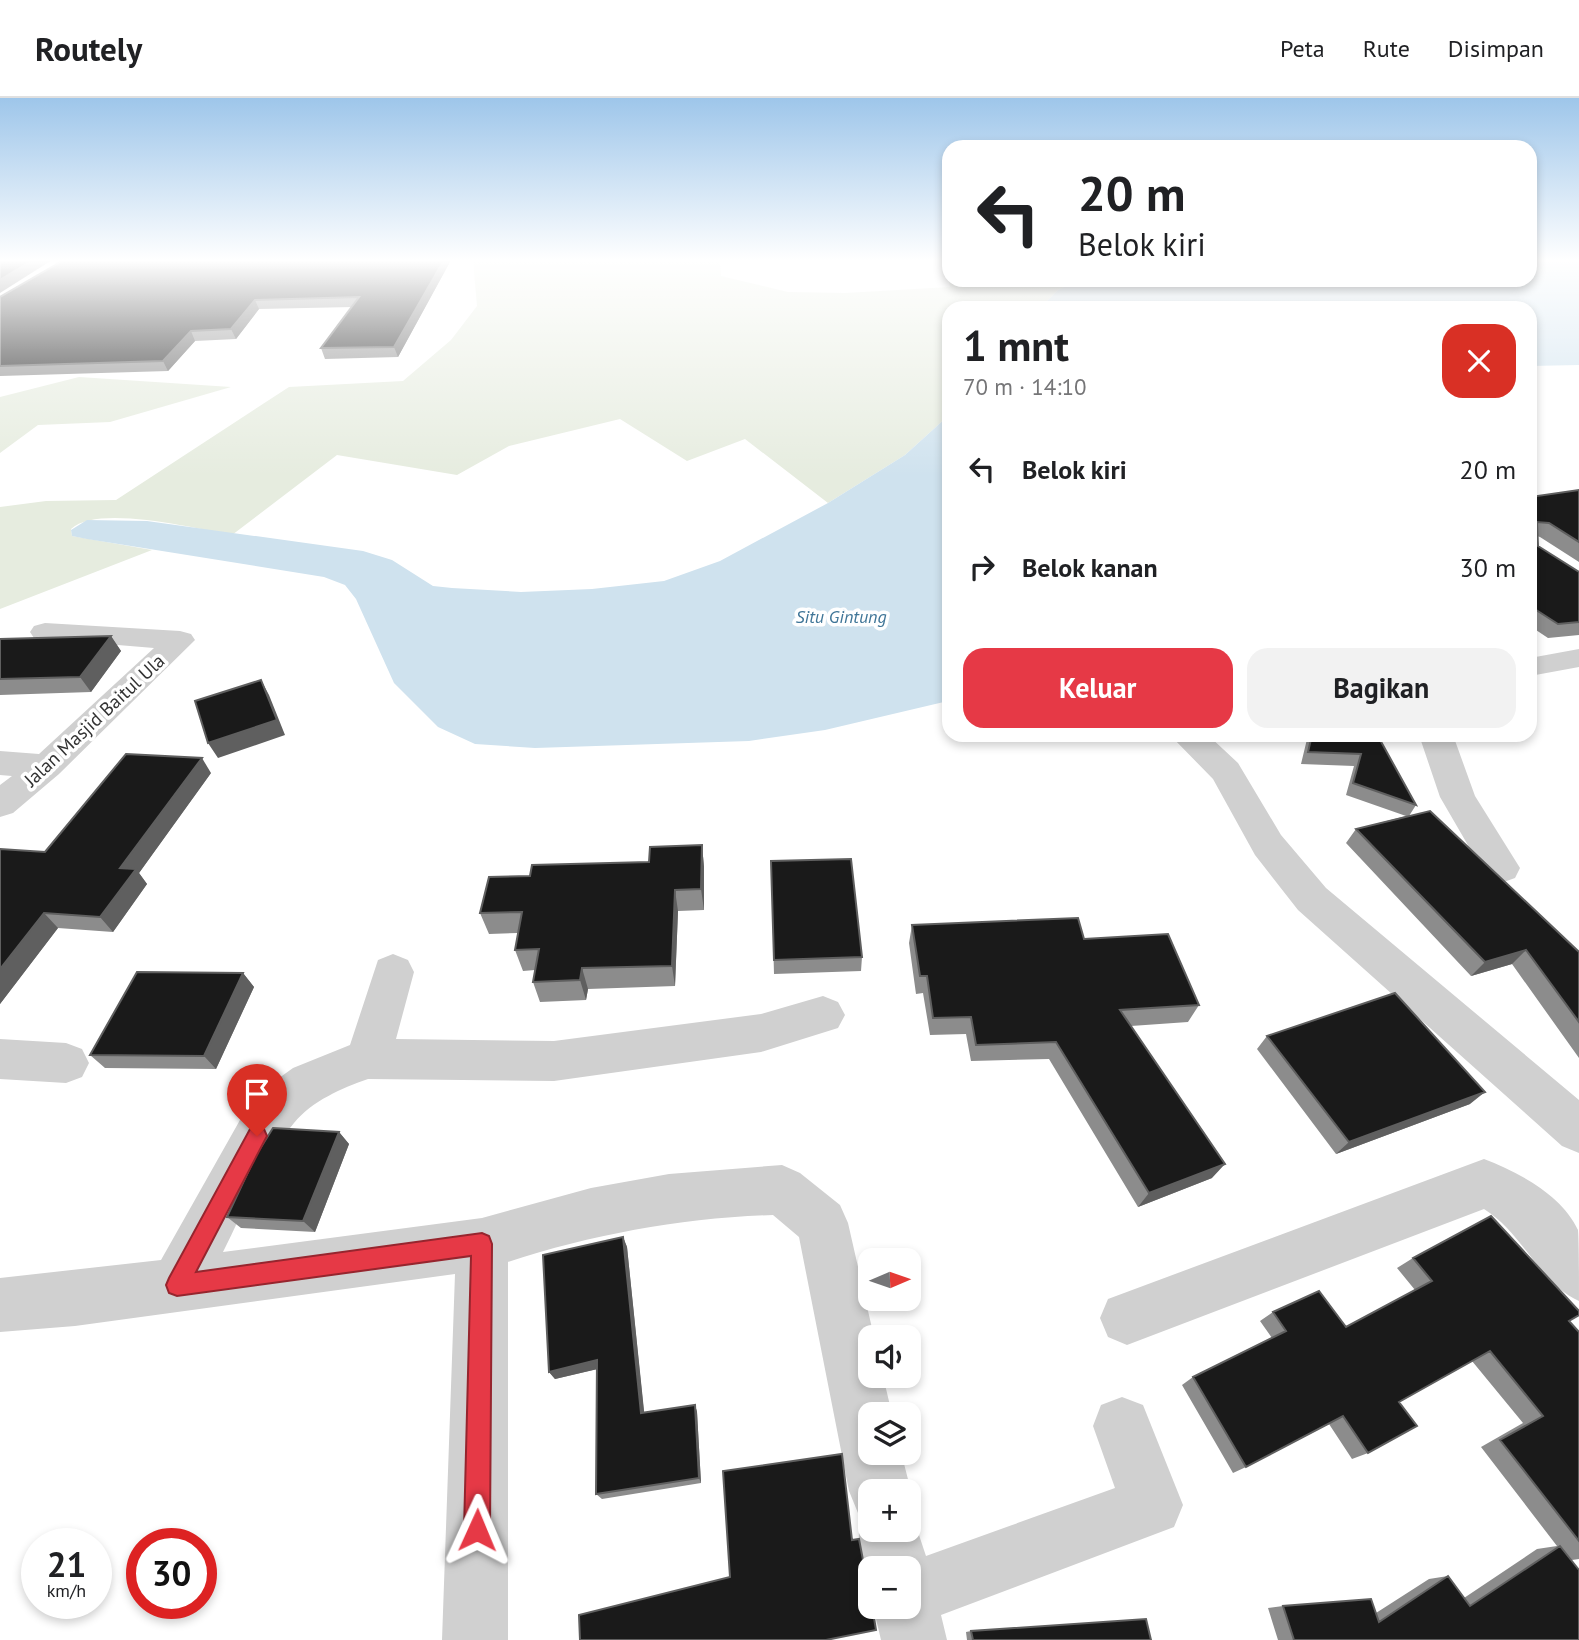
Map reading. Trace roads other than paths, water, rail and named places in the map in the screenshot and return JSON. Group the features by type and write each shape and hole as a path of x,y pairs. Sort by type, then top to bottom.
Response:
{"street":[{"name":"Jalan Masjid Baitul Ula","path":"0,804 47,766 180,640 45,632"},
{"path":"1537,666 1579,658"},
{"path":"1195,742 1226,771 1268,845 1312,899 1579,1130"},
{"path":"1438,742 1458,797 1501,868"},
{"path":"0,762 47,766"},
{"path":"368,1059 393,972"},
{"path":"177,1285 257,1136 278,1106 309,1083 368,1059 554,1061 761,1033 823,1015"},
{"path":"0,1059 66,1063"},
{"path":"1127,1318 1485,1184 1505,1189 1521,1203 1579,1274"},
{"path":"0,1305 75,1299 482,1244 542,1224 731,1190 782,1190 822,1223 860,1402"},
{"path":"475,1640 482,1244"},
{"path":"921,1590 1152,1505 1122,1426"},
{"path":"909,1619 914,1640"}],"water":[{"path":"1537,332 1579,332 1579,365 1537,366"},
{"name":"Situ Gintung","path":"942,421 942,702 825,730 749,741 535,748 475,744 438,727 394,683 356,599 345,585 324,577 72,536 71,530 87,520 147,521 363,551 392,560 433,586 521,592 592,589 664,581 720,561 828,503 905,455"}]}
